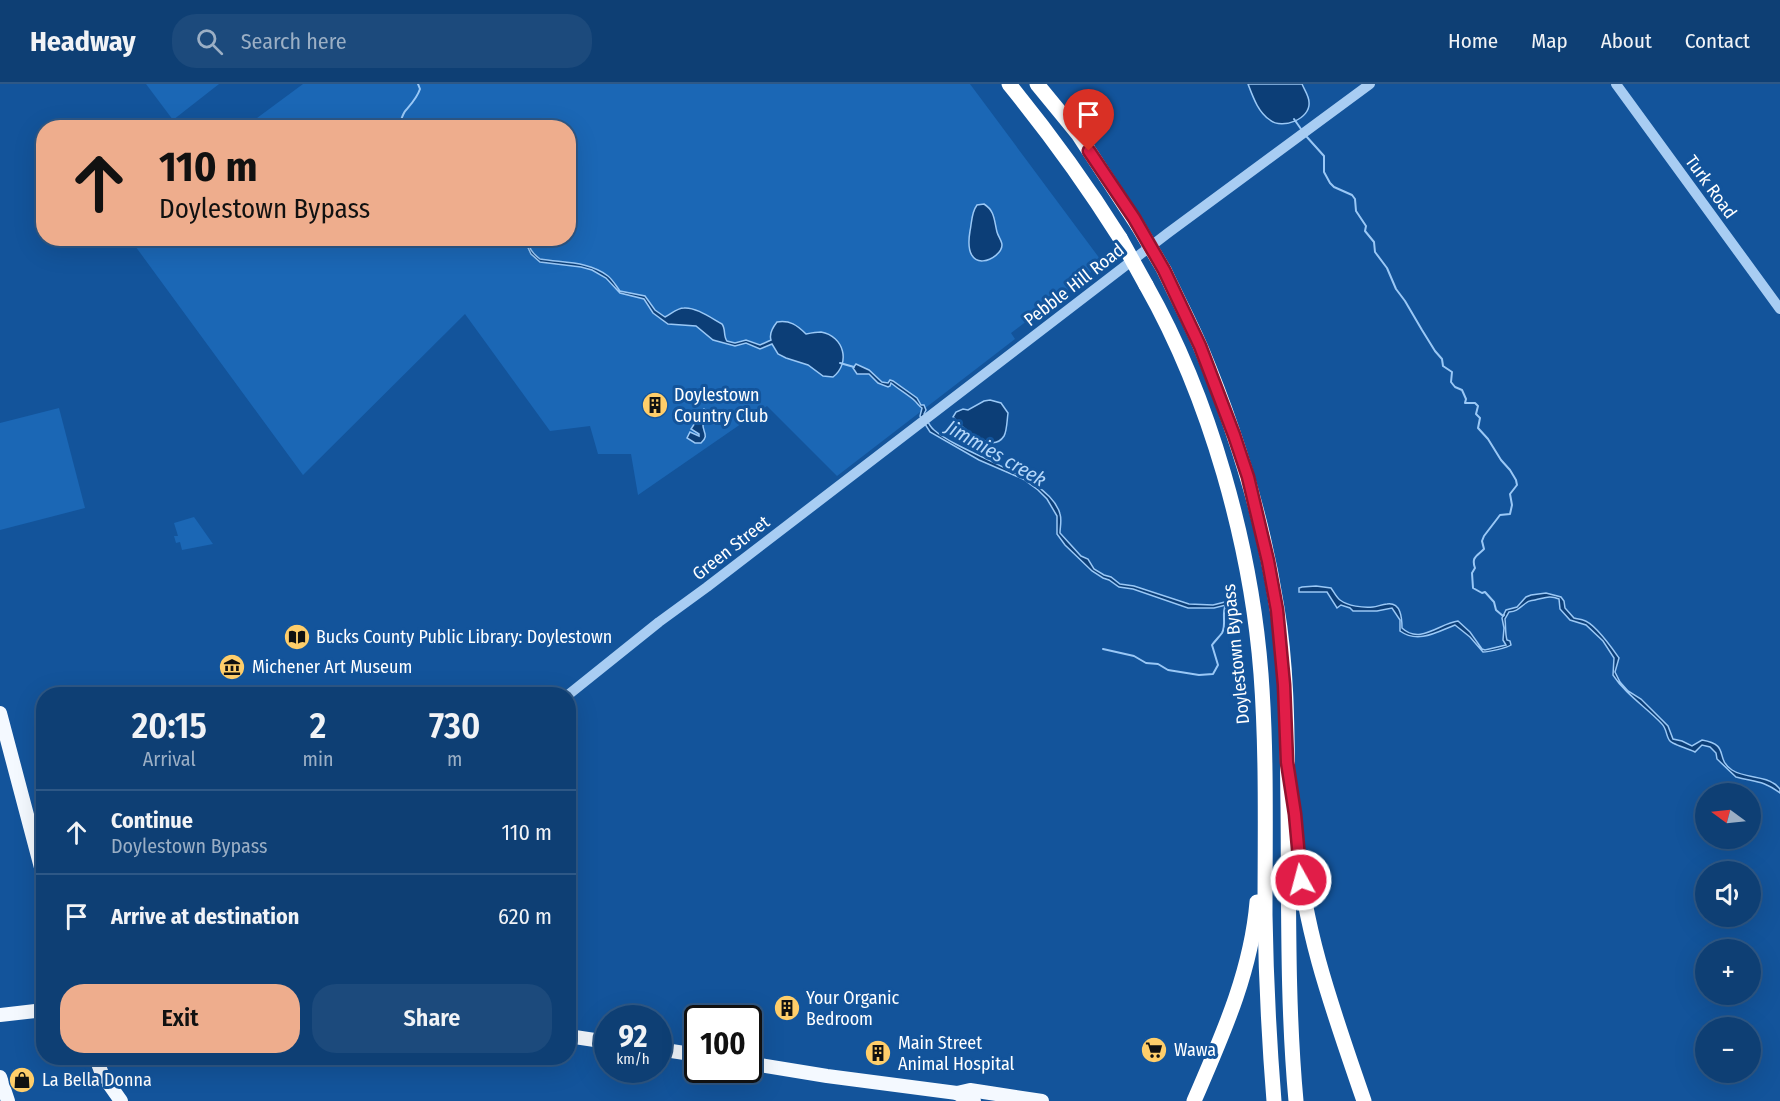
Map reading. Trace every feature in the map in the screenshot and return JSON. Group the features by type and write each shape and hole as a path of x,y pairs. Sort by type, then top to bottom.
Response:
{"highway":[{"name":"Doylestown Bypass","path":"1009,84 1089,188 1146,285 1174,340 1207,423 1226,481 1252,595 1261,673 1264,728 1268,1023 1274,1101"},
{"path":"1037,84 1078,134 1164,270 1200,346 1234,435 1260,526 1277,610 1284,685 1289,995 1296,1101"},
{"path":"1287,762 1295,814 1298,859 1312,939 1364,1101"},
{"path":"1194,1101 1225,1028 1246,969 1255,922 1265,827"}],"main road":[{"path":"0,713 36,849"},
{"path":"0,1015 36,1011"},
{"path":"576,1037 594,1040"},
{"path":"99,1065 102,1074 121,1101"},
{"path":"762,1065 827,1076 957,1092 970,1090 1042,1101"},
{"path":"0,1077 8,1101"},
{"path":"957,1092 968,1100 974,1101"}],"street":[{"name":"Pebble Hill Road","path":"916,426 1168,233 1370,84"},
{"name":"Turk Road","path":"1616,84 1780,309"},
{"name":"Green Street","path":"576,689 916,426"}],"shaded area":[{"path":"146,84 219,84 173,120"},
{"name":"Doylestown Country Club","path":"303,84 970,84 1103,263 1011,333 1015,339 837,476 767,406 638,495 631,454 598,454 590,426 550,431 465,314 303,475 135,246 576,246 576,120 254,120"},
{"path":"1248,84 1302,84 1308,97 1308,108 1301,118 1295,121 1275,123 1259,109"},
{"path":"984,204 992,213 1002,245 996,255 983,261 977,260 972,255 969,246 974,211 977,205"},
{"path":"527,246 540,259 576,263 601,271 620,291 645,296 655,310 665,317 684,308 703,313 722,324 727,341 735,343 746,340 760,345 771,340 771,333 777,322 793,324 806,334 821,332 840,344 842,365 833,377 823,376 808,365 778,354 772,344 760,349 746,343 735,346 713,340 696,326 668,324 653,313 644,299 620,293 606,278 592,270 540,262 531,254"},
{"path":"856,364 869,370 882,382 893,381 917,398 921,405 924,405 926,410 924,414 931,427 948,440 1024,478 1041,489 1053,501 1060,514 1060,533 1081,556 1088,559 1094,569 1120,584 1134,586 1189,604 1213,605 1229,601 1230,604 1214,608 1188,608 1133,589 1119,587 1092,571 1057,534 1057,516 1047,499 1038,490 1023,479 979,460 930,432 920,416 922,408 915,401 891,383 888,387 878,383 869,374 857,374 853,368"},
{"path":"990,400 1001,403 1008,413 1004,436 992,443 977,438 953,417 956,412 963,409 968,410"},
{"path":"59,408 85,508 0,530 0,423"},
{"path":"704,409 719,419 715,424 708,421 703,424 705,438 701,443 695,443 687,438 690,432 699,436 691,429"},
{"path":"194,517 213,544 182,550 180,542 176,543 174,536 178,536 174,523"},
{"path":"1299,588 1331,588 1343,602 1360,607 1392,604 1398,608 1401,615 1402,628 1409,633 1423,634 1458,621 1485,650 1506,645 1503,640 1502,618 1506,610 1517,607 1531,595 1546,593 1561,597 1565,608 1574,618 1588,622 1608,642 1619,658 1615,672 1620,682 1668,726 1673,739 1692,746 1702,740 1711,742 1719,749 1724,761 1732,770 1769,781 1780,789 1780,793 1764,784 1736,777 1717,759 1716,753 1710,747 1702,745 1695,752 1670,741 1662,724 1630,695 1613,675 1614,658 1603,641 1586,625 1570,620 1560,609 1559,599 1550,597 1529,601 1509,612 1505,619 1507,640 1511,645 1483,652 1455,625 1428,636 1414,637 1400,631 1400,620 1392,608 1377,611 1353,611 1341,605 1337,608 1327,592 1299,592"}],"waterway":[{"path":"402,120 419,92 418,84"},
{"path":"1294,119 1301,129"},
{"path":"1306,136 1324,156 1324,172 1330,183 1355,199 1356,211 1366,226 1365,231 1374,242 1375,252 1387,268 1396,289 1442,359 1443,366 1452,372 1451,382 1462,390 1466,399 1465,403 1475,403 1478,406 1476,414 1480,418 1478,428 1516,480 1517,485 1510,494 1512,505 1510,514 1500,515 1484,536 1482,541 1484,549 1474,559 1475,568 1472,573 1473,588 1482,593 1485,592 1494,602 1496,610 1504,615"},
{"name":"Jimmies creek","path":"840,363 854,367"},
{"path":"1103,649 1134,656 1146,663 1158,664 1168,670 1199,675 1213,674 1218,665 1212,645 1222,633 1226,604"}],"place":[{"name":"Doylestown Country Club","path":"655,405"},
{"name":"Bucks County Public Library: Doylestown","path":"297,637"},
{"name":"Michener Art Museum","path":"232,667"},
{"name":"Your Organic Bedroom","path":"787,1008"},
{"name":"Wawa","path":"1154,1050"},
{"name":"Main Street Animal Hospital","path":"878,1053"},
{"name":"La Bella Donna","path":"22,1080"}],"route":[{"path":"1089,151 1134,218 1164,270 1200,346 1248,477 1277,610 1283,667 1287,762 1295,814 1301,880"}]}
